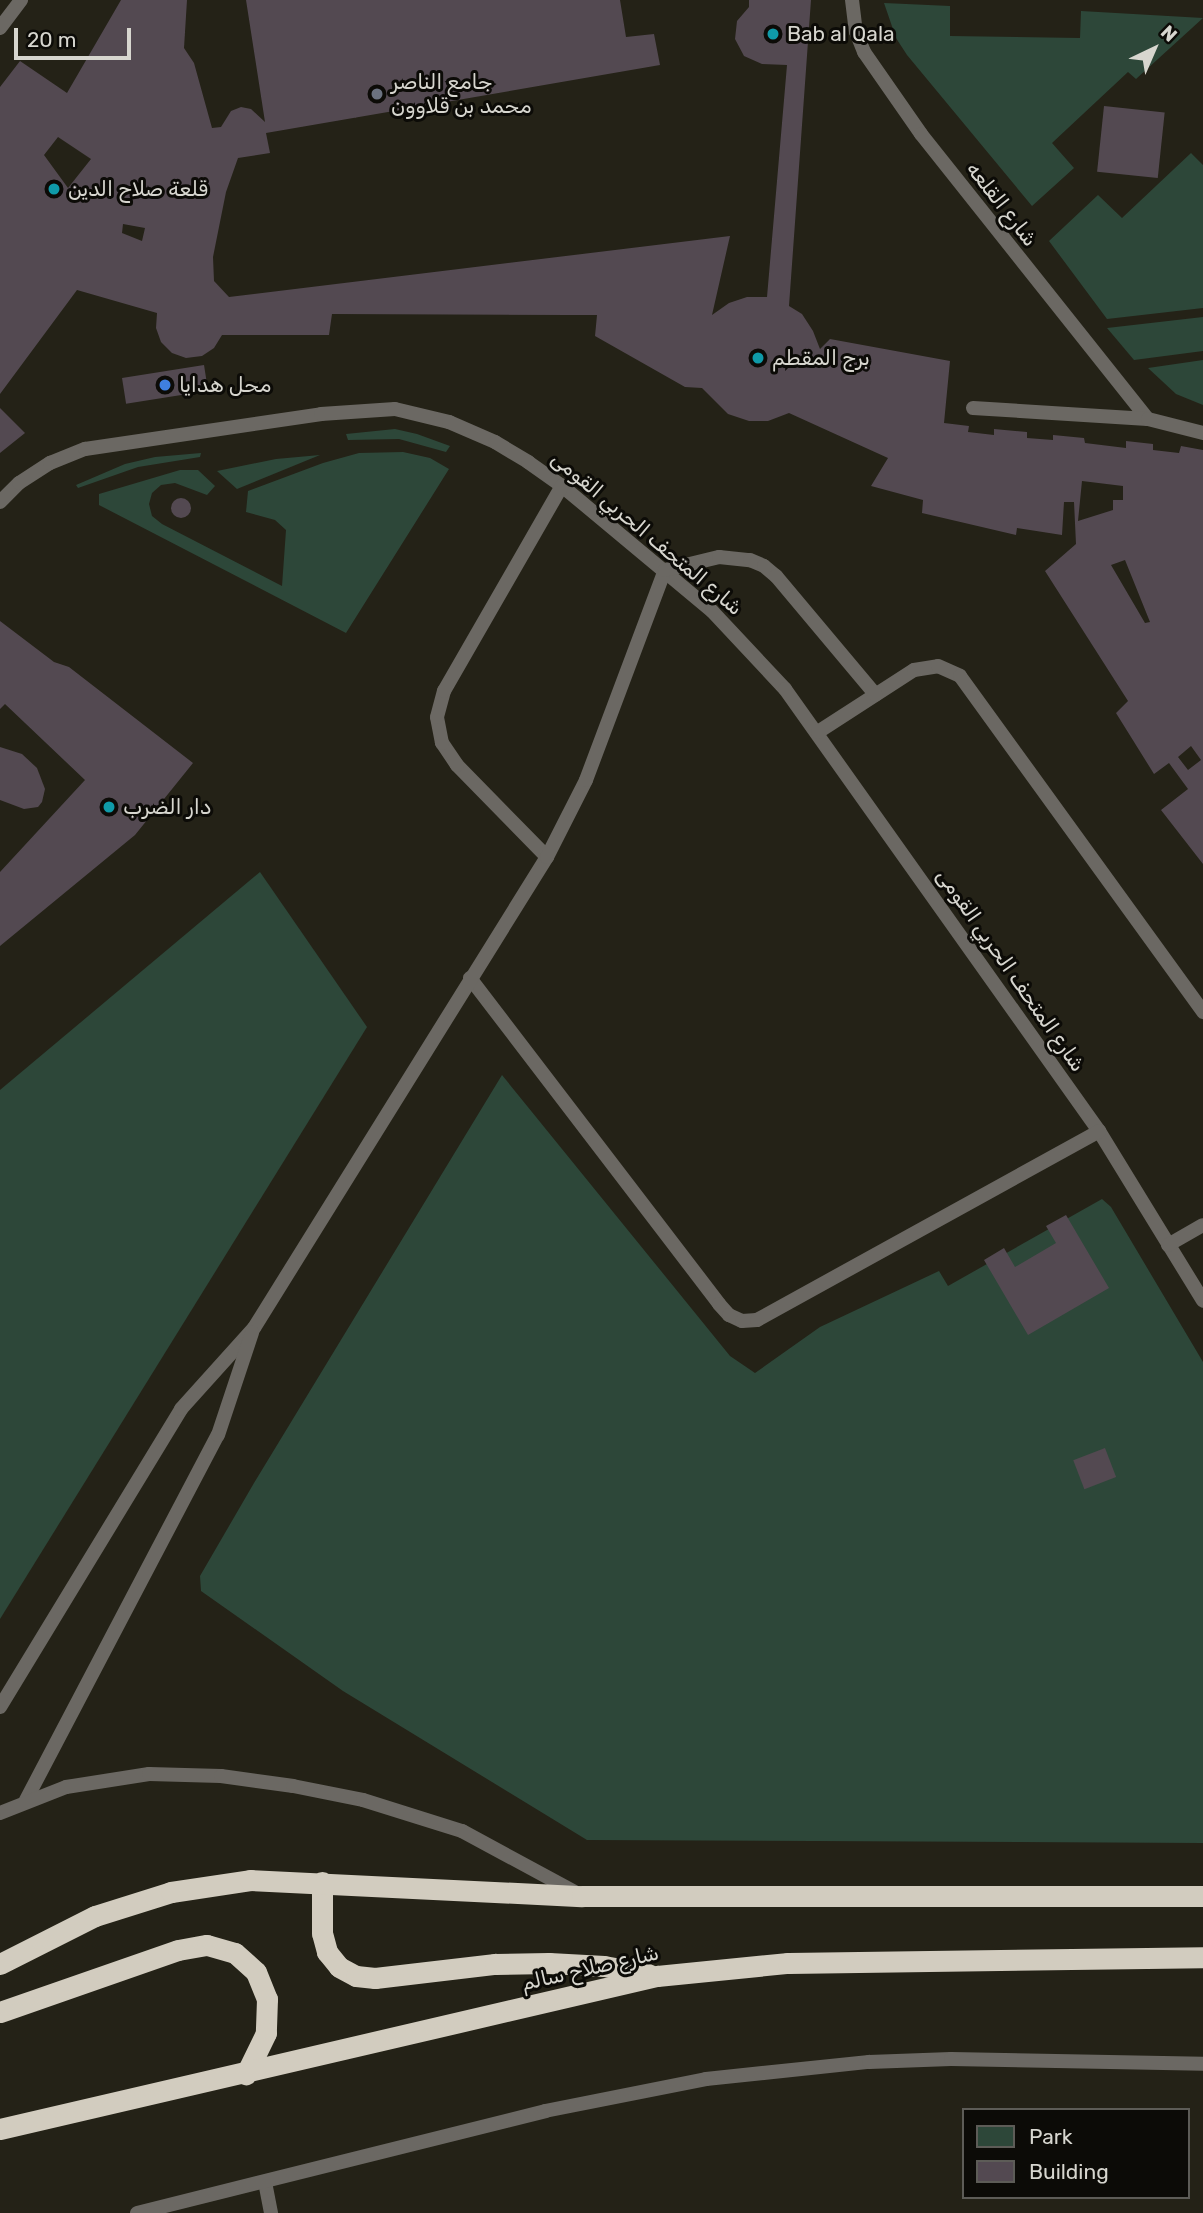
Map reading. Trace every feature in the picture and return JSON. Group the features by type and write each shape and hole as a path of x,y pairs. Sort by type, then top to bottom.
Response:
{"highway":[{"path":"0,1964 95,1916 171,1892 250,1880 321,1882 434,1891 582,1896 1203,1896"},
{"path":"321,1882 322,1933 327,1952 339,1967 356,1976 375,1978 495,1964 549,1963 604,1966 657,1976"},
{"path":"0,2012 178,1950 207,1945 234,1953 256,1972 267,1999 267,2033 246,2074"},
{"name":"شارع صلاح سالم","path":"0,2129 246,2074 657,1976 788,1963 1203,1957"}],"lane":[{"path":"0,28 22,0"},
{"name":"شارع القلعه","path":"852,0 856,32 864,52 905,113 1148,419"},
{"path":"973,408 1148,419 1203,433"},
{"name":"شارع المتحف الحربي القومى","path":"0,502 19,483 50,463 85,449 321,414 395,409 449,422 495,442 562,486 665,570 750,649 818,732 1099,1131 1203,1301"},
{"path":"547,857 457,765 442,743 438,717 444,691 562,486"},
{"path":"0,1707 181,1409 254,1328 547,857 586,779 665,570 719,557 750,559 764,566 776,576 876,695"},
{"path":"818,732 926,666 950,669 960,676 1203,1012"},
{"path":"470,978 719,1304 729,1315 742,1321 757,1320 1099,1131"},
{"path":"1168,1245 1203,1225"},
{"path":"26,1800 219,1435 254,1328"},
{"path":"0,1812 26,1800 107,1778 185,1773 293,1786 363,1800 463,1831 582,1896"},
{"path":"137,2213 265,2182 378,2150 532,2114 719,2077 855,2063 937,2060 1203,2064"},
{"path":"265,2182 271,2213"}],"green space":[{"path":"884,3 950,6 950,36 1080,38 1081,11 1203,18 1136,79 1128,72 1052,143 1074,168 1032,206 907,55 896,38"},
{"path":"1191,153 1203,165 1203,308 1107,319 1049,241 1098,195 1122,218"},
{"path":"1203,317 1203,351 1134,360 1107,328"},
{"path":"1203,360 1203,405 1176,394 1148,368"},
{"path":"395,429 450,446 446,452 399,439 348,440 346,434"},
{"path":"403,452 430,458 449,469 346,633 99,505 99,494 180,470 198,470 215,486 207,495 175,483 161,485 152,493 149,504 152,516 162,524 282,586 286,530 275,520 246,512 248,491 323,463 359,453"},
{"path":"201,453 200,457 138,467 78,488 76,485 125,464 155,457"},
{"path":"320,455 237,489 217,471 276,459"},
{"path":"260,872 367,1027 0,1619 0,1090"},
{"path":"502,1075 730,1356 755,1373 820,1327 939,1271 948,1286 1102,1199 1111,1207 1203,1362 1203,1843 587,1840 343,1691 201,1591 200,1576 254,1483"}],"building":[{"path":"121,0 187,0 184,48 194,63 212,128 221,127 231,111 241,107 251,109 265,122 246,0 620,0 626,37 654,34 660,65 266,133 270,153 238,158 226,192 213,257 214,281 229,297 730,236 712,315 729,303 747,297 767,297 787,65 762,64 744,56 735,39 737,21 749,7 749,0 811,0 789,306 802,314 820,349 830,339 950,361 944,423 969,426 968,432 994,435 994,429 1027,432 1027,438 1053,440 1053,435 1084,438 1085,443 1126,448 1126,441 1153,444 1153,450 1179,453 1181,446 1203,450 1203,864 1161,810 1188,789 1169,763 1154,774 1116,713 1128,701 1045,571 1076,544 1074,502 1064,502 1062,535 1017,528 1016,535 922,513 923,500 871,486 888,458 789,413 768,421 749,421 728,414 702,388 685,387 595,336 597,315 332,314 329,335 222,335 214,348 202,356 186,358 172,353 161,342 156,328 157,313 77,290 0,394 0,87 20,61 67,93","holes":["58,137 91,159 68,188 44,155","123,224 145,228 142,241 122,233","1082,481 1123,486 1123,500 1113,500 1113,510 1078,521","1125,560 1150,622 1145,623 1111,565","1191,746 1201,760 1188,770 1178,757"]},
{"path":"1104,106 1165,112 1158,178 1097,172"},
{"name":"محل هدايا","path":"204,365 208,391 126,404 122,378"},
{"path":"0,408 25,433 0,453"},
{"path":"181,498 188,501 191,508 188,515 181,518 174,515 171,508 174,501"},
{"name":"دار الضرب","path":"0,621 54,662 69,667 193,763 135,835 0,946 0,872 85,780 5,704 0,709"},
{"path":"0,747 22,754 37,768 45,789 38,807 24,809 0,800"},
{"path":"1066,1215 1109,1288 1028,1335 984,1260 1004,1248 1015,1267 1056,1243 1046,1226"},
{"path":"1105,1448 1116,1477 1084,1489 1073,1460"}],"place":[{"name":"Bab al Qala","path":"773,34"},
{"name":"جامع الناصر محمد بن قلاوون","path":"377,94"},
{"name":"قلعة صلاح الدين","path":"54,189"},
{"name":"برج المقطم","path":"758,358"},
{"name":"محل هدايا","path":"165,385"},
{"name":"دار الضرب","path":"109,807"}]}
